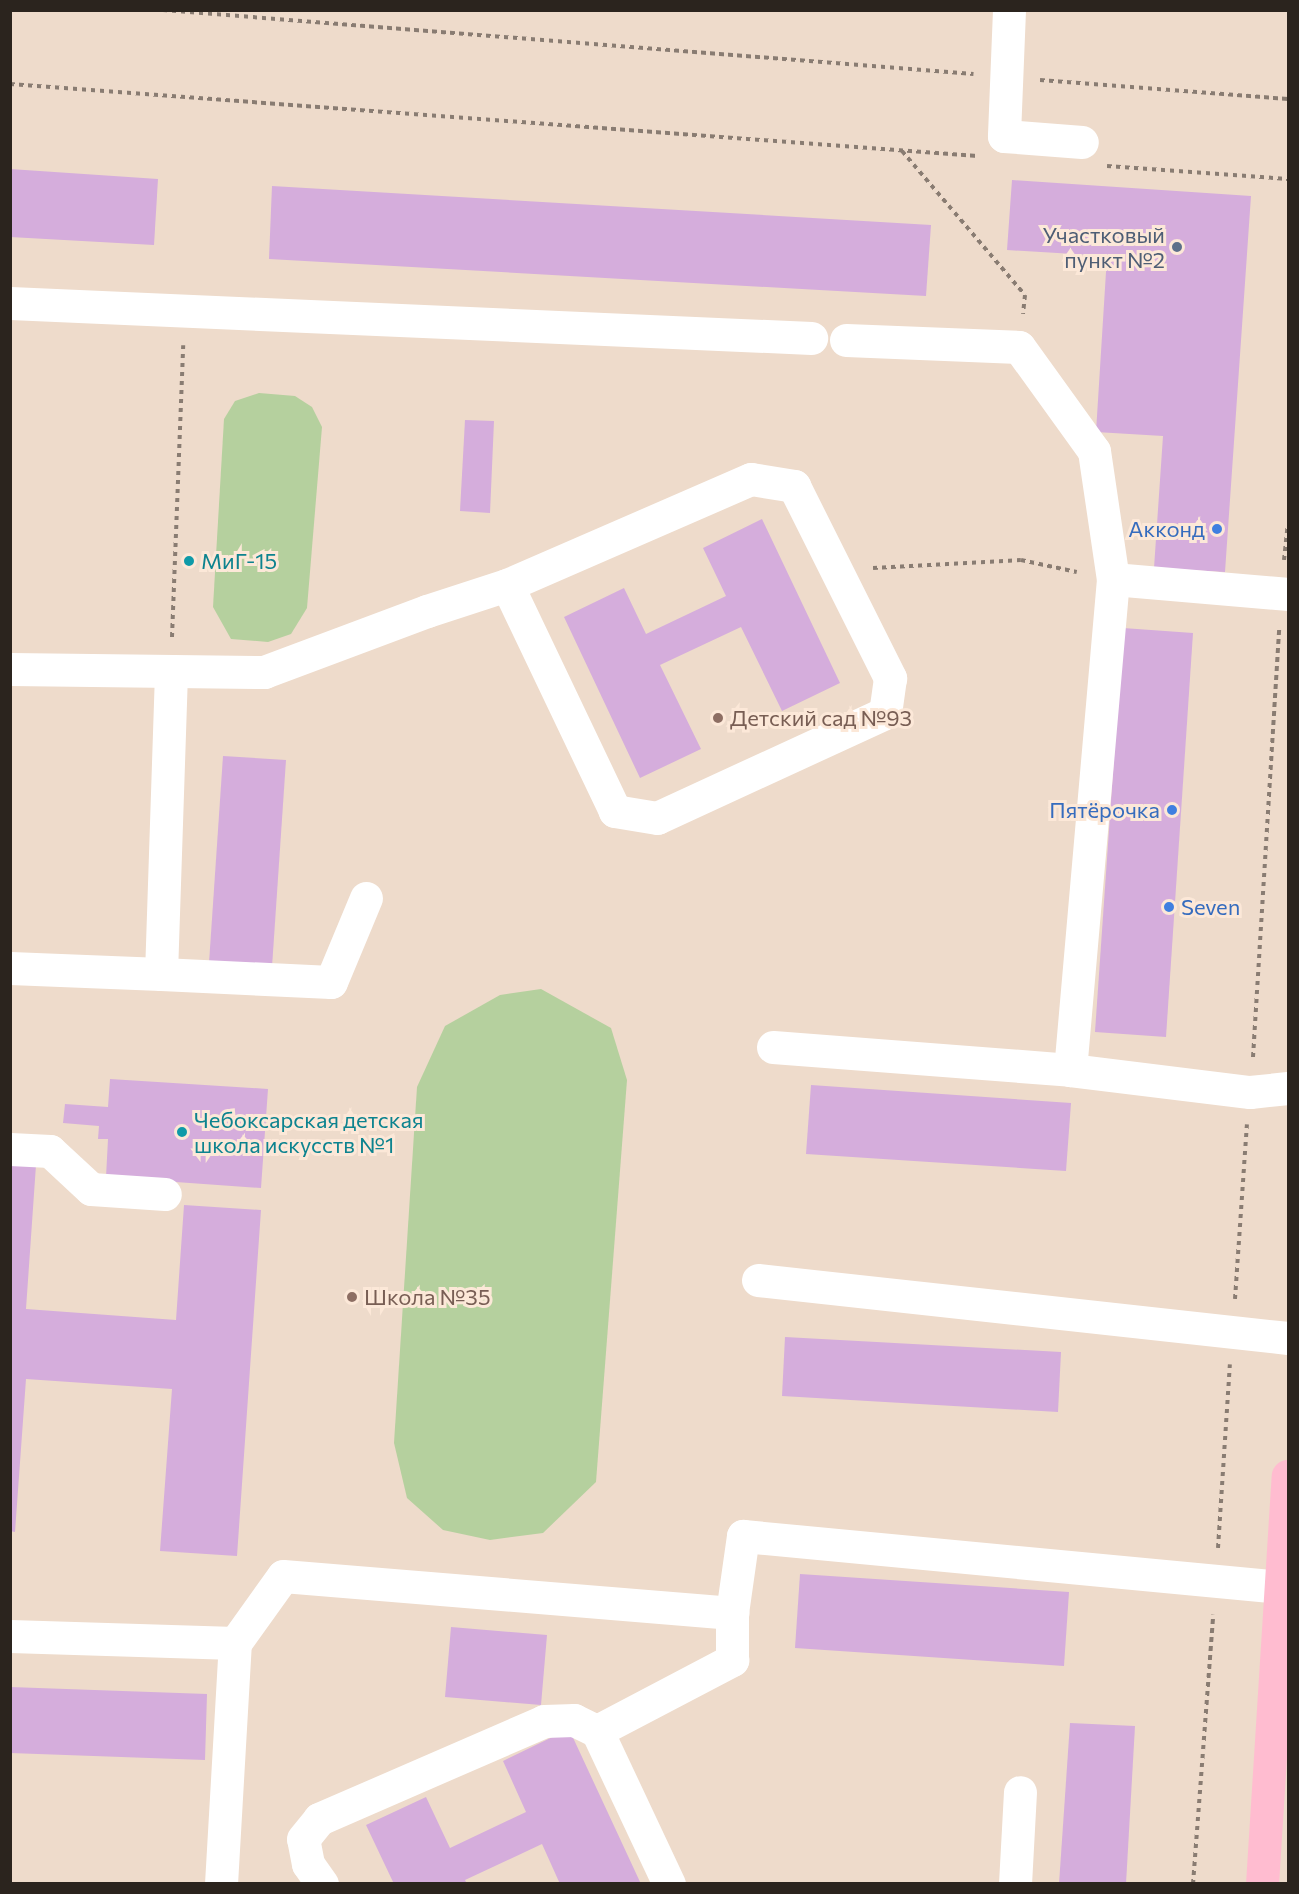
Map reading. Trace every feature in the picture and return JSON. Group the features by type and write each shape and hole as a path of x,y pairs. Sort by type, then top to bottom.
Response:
{"main road":[{"path":"1262,1884 1288,1476"}],"lane":[{"path":"1009,10 1004,136 1092,154"},
{"path":"10,303 811,338"},
{"path":"846,340 1019,347 1094,451 1113,579 1070,1070"},
{"path":"10,669 264,672 427,611 507,585 751,479 794,486 890,678 885,713 657,818 615,811 507,585"},
{"path":"1113,579 1284,595"},
{"path":"161,974 171,671"},
{"path":"10,968 332,982 366,898"},
{"path":"773,1047 1070,1070 1250,1092 1288,1088"},
{"path":"10,1149 50,1151 91,1189 165,1194"},
{"path":"758,1280 1288,1338"},
{"path":"597,1731 732,1660 732,1613 743,1536 1281,1587"},
{"path":"221,1884 235,1643 283,1576 732,1613"},
{"path":"10,1636 235,1643"},
{"path":"322,1884 308,1864 303,1839 319,1819 544,1721 574,1720 597,1731 669,1884"},
{"path":"1015,1884 1020,1792"}],"path":[{"path":"163,10 982,75"},
{"path":"1030,79 1288,99"},
{"path":"10,84 984,157"},
{"path":"902,151 1025,295 1019,347"},
{"path":"1092,154 1288,179"},
{"path":"171,671 184,311"},
{"path":"1253,1069 1288,524"},
{"path":"836,571 1022,560 1113,579"},
{"path":"1234,1310 1248,1114"},
{"path":"1217,1559 1231,1354"},
{"path":"1193,1884 1214,1605"}],"green space":[{"path":"259,393 295,396 312,407 322,427 307,608 291,634 268,642 231,639 213,607 224,419 235,401"},
{"path":"541,989 611,1028 627,1080 596,1482 543,1533 490,1540 443,1530 407,1498 394,1443 417,1087 445,1026 500,995"}],"building":[{"path":"10,169 158,179 154,245 10,237"},
{"path":"1012,180 1251,196 1225,572 1154,568 1163,436 1096,432 1107,256 1007,250"},
{"path":"272,186 931,225 926,296 269,259"},
{"path":"465,420 494,421 490,513 460,511"},
{"path":"762,519 840,683 782,711 741,627 660,665 701,749 640,778 564,617 624,588 646,634 726,596 703,548"},
{"path":"1123,628 1193,633 1166,1037 1095,1032"},
{"path":"223,756 286,760 272,967 209,963"},
{"name":"Чебоксарская детская школа искусств №1","path":"110,1079 268,1089 261,1188 106,1177 108,1139 98,1139 99,1126 63,1123 65,1104 108,1107"},
{"path":"811,1085 1071,1103 1066,1171 806,1154"},
{"path":"10,1164 36,1165 26,1309 176,1320 184,1205 261,1210 237,1556 160,1551 172,1389 26,1379 15,1532 10,1531"},
{"path":"785,1337 1061,1352 1058,1412 782,1396"},
{"path":"800,1574 1069,1592 1064,1666 795,1648"},
{"path":"451,1627 547,1635 541,1705 445,1697"},
{"path":"10,1687 207,1694 205,1760 10,1753"},
{"path":"1070,1723 1135,1726 1126,1884 1059,1884"},
{"path":"569,1729 641,1884 560,1884 542,1844 465,1880 467,1884 394,1884 366,1825 426,1797 450,1848 526,1812 503,1761"}],"place":[{"name":"Участковый пункт №2","path":"1177,247"},
{"name":"Акконд","path":"1217,529"},
{"name":"МиГ-15","path":"189,561"},
{"name":"Детский сад №93","path":"718,718"},
{"name":"Пятёрочка","path":"1172,810"},
{"name":"Seven","path":"1169,907"},
{"name":"Чебоксарская детская школа искусств №1","path":"182,1132"},
{"name":"Школа №35","path":"352,1297"}]}
